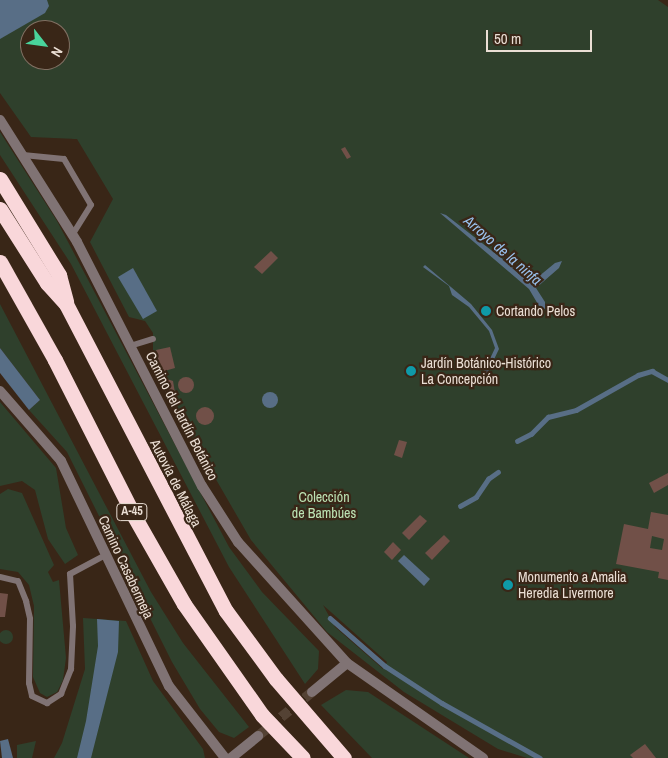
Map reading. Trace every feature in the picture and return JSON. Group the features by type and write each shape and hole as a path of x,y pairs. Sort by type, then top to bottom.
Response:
{"highway":[{"path":"0,179 59,275 66,304"},
{"name":"Autovía de Málaga","path":"0,209 47,283 66,304 226,611 276,679 344,758"},
{"name":"A-45","path":"0,262 55,360 134,516 184,604 262,715 303,758"}],"street":[{"name":"Camino del Jardín Botánico","path":"0,120 72,235 202,486 249,556 347,663 483,758"},
{"name":"Camino Casabermeja","path":"0,391 61,461 169,686 225,758"},
{"path":"312,692 347,663"},
{"path":"231,758 258,736"}],"lane":[{"path":"23,155 64,159 91,205 72,235"},
{"path":"130,346 153,339"},
{"path":"0,577 18,582 26,601 30,619 30,683 32,696 48,702 60,694 71,669 73,626 70,574 105,555"}],"green space":[{"name":"Jardín Botánico-Histórico La Concepción","path":"0,0 658,0 668,7 668,758 527,758 498,749 404,692 327,632 251,540 147,360 153,354 153,333 145,321 129,317 90,242 113,199 77,139 31,137 0,93","holes":["323,605 387,662 383,669 335,627"]},
{"path":"0,132 57,221 229,547 262,592 319,651 318,669 305,684 229,567 71,264 0,155"},
{"path":"0,304 151,592 183,643 249,727 234,738 219,732 200,709 172,662 67,452 29,410 40,400 0,348"},
{"path":"0,402 56,468 66,528 78,555 65,564 48,539 35,490 22,481 0,486"},
{"path":"8,489 22,493 54,565 48,572 53,582 59,580 66,658 63,680 57,692 47,697 40,693 33,677 34,606 29,585 18,572 0,569 0,494"},
{"path":"83,618 126,621 153,681 203,749 205,758 54,758 62,743 85,669"},
{"path":"3,630 9,630 13,637 9,644 3,644 -1,640 -1,634"},
{"path":"346,690 368,692 469,758 372,758 321,705"},
{"path":"36,741 32,758 17,758 17,745"}],"water":[{"path":"0,0 47,0 49,6 45,13 33,20 20,20 20,27 0,39"},
{"path":"440,213 446,215 532,282 555,263 562,261 559,268 536,288 545,302 545,309 539,306 529,289"},
{"path":"425,265 471,304 492,330 499,349 486,376 482,376 495,348 489,331 469,307 452,295 449,286 423,267"},
{"path":"133,268 157,311 143,319 118,277"},
{"path":"0,348 40,400 29,410 0,373"},
{"path":"267,392 273,392 278,397 276,406 267,408 262,403 262,397"},
{"path":"404,555 430,579 424,586 398,561"},
{"path":"97,619 119,621 118,652 91,758 77,758 86,721 98,646"},
{"path":"8,739 13,758 2,758 0,741"}],"building":[{"path":"345,147 351,157 347,159 341,149"},
{"path":"271,251 278,258 262,274 254,267"},
{"path":"170,347 175,368 161,372 156,350"},
{"path":"186,377 192,379 194,385 192,391 186,393 180,391 178,385 180,379"},
{"path":"167,379 173,381 175,393 167,394 160,382"},
{"path":"205,407 211,410 214,416 211,422 205,425 199,422 196,416 199,410"},
{"path":"399,440 407,442 402,458 394,455"},
{"path":"668,473 668,485 654,493 649,483"},
{"path":"651,512 668,515 668,580 658,578 659,572 616,564 624,524 648,529","holes":["652,536 664,539 662,550 650,548"]},
{"path":"420,515 427,521 409,540 402,533"},
{"path":"444,535 450,541 432,560 425,553"},
{"path":"393,542 401,550 392,560 384,552"},
{"path":"0,593 8,594 5,617 0,617"},
{"path":"645,744 656,758 633,758 630,755"}],"waterway":[{"path":"517,441 531,434 548,417 576,410 638,375 652,371 668,380"},
{"path":"460,506 476,497 488,479 498,472"},
{"path":"330,618 385,666 442,703 540,758"}],"tunnel":[{"path":"258,736 312,692"}],"place":[{"name":"Cortando Pelos","path":"486,311"},
{"name":"Jardín Botánico-Histórico La Concepción","path":"411,371"},
{"name":"Monumento a Amalia Heredia Livermore","path":"508,585"}],"water label":[{"name":"Arroyo de la ninfa","path":"503,250"}],"park label":[{"name":"Colección de Bambúes","path":"324,506"}]}
